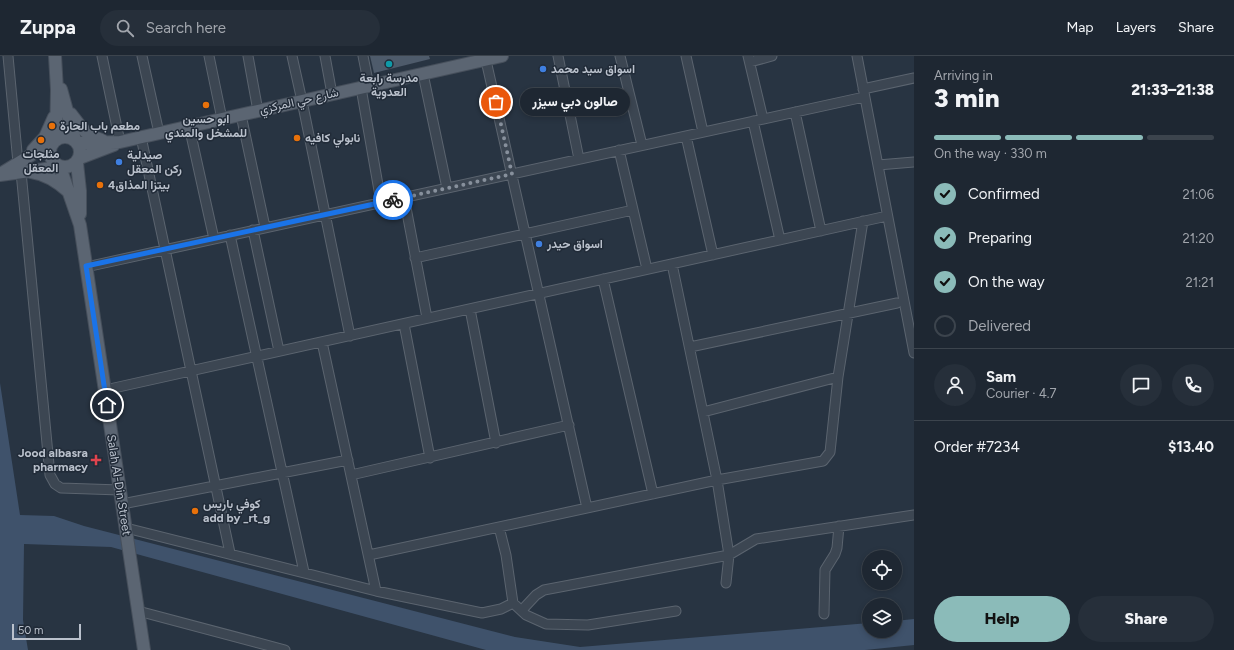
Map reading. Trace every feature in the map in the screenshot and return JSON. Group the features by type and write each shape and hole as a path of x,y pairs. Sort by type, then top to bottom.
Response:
{"main road":[{"path":"22,167 69,167 78,160 81,150 76,142 62,108 54,56"},
{"name":"شارع حي المركزي","path":"78,160 111,145 141,137 423,74 486,58 502,56"},
{"path":"22,167 45,137 62,108"},
{"path":"62,108 87,134 111,145"},
{"path":"60,167 56,165 51,158 50,149 55,141 62,108"},
{"path":"0,175 22,167 55,141 63,137 71,138 76,142"},
{"name":"شارع حي المركزي","path":"76,142 111,145"},
{"path":"78,180 80,173 87,162 97,153 111,145"},
{"name":"Salah Al-Din Street","path":"78,160 80,225 144,650"},
{"path":"22,167 47,177 68,192"},
{"name":"Salah Al-Din Street","path":"60,167 80,225"}],"street":[{"path":"8,56 22,167 50,475 55,484 61,488 120,490"},
{"path":"102,56 111,145"},
{"path":"142,56 159,133"},
{"path":"209,56 222,119"},
{"path":"248,56 258,111"},
{"path":"292,56 350,336"},
{"path":"325,56 332,94"},
{"path":"363,56 365,87 381,202"},
{"path":"558,56 579,159"},
{"path":"620,56 642,145"},
{"path":"686,56 703,132"},
{"path":"763,119 749,59 772,56"},
{"path":"856,56 914,353"},
{"path":"486,58 587,508"},
{"path":"423,74 447,188"},
{"path":"86,266 795,112 914,78"},
{"path":"795,112 821,230"},
{"path":"241,114 265,228"},
{"path":"753,121 780,240"},
{"path":"189,126 214,239"},
{"path":"686,136 713,254"},
{"path":"141,137 230,553"},
{"path":"619,150 647,269"},
{"path":"878,165 914,162"},
{"path":"404,197 427,318"},
{"path":"415,258 633,210"},
{"path":"105,390 887,216"},
{"path":"369,555 717,480 823,461 830,452 838,377 863,221"},
{"path":"253,230 279,352"},
{"path":"230,235 304,572"},
{"path":"672,264 717,480 728,555 726,583"},
{"path":"603,279 653,494"},
{"path":"690,347 897,303"},
{"path":"470,309 496,443"},
{"path":"404,324 430,458"},
{"path":"322,342 376,591"},
{"path":"703,412 838,377"},
{"path":"351,476 569,426"},
{"path":"122,504 348,460"},
{"path":"522,610 536,595 544,590 728,555 756,539 914,515"},
{"path":"824,614 825,570 835,554 840,526"},
{"path":"499,527 506,555 513,602 526,615 546,624 588,624 676,611"},
{"path":"126,528 376,591 482,613 501,609 513,602"},
{"path":"138,611 259,647 285,650"}],"water":[{"path":"0,383 20,515 54,516 84,526 515,637 580,647 862,624 862,638 902,638 902,620 914,619 914,645 865,650 486,650 111,547 24,544 23,620 28,650 0,650"}],"building":[{"name":"مدرسة رابعة العدوية","path":"370,56 429,56 430,59 374,73"}],"way so far":[{"path":"393,200 512,174 496,102"}],"place":[{"name":"مدرسة رابعة العدوية","path":"389,64"},
{"name":"اسواق سيد محمد","path":"543,69"},
{"name":"صالون دبي سيزر","path":"496,102"},
{"name":"ابو حسين للمشخل والمندي","path":"206,105"},
{"name":"مطعم باب الحارة","path":"52,126"},
{"name":"نابولي كافيه","path":"297,138"},
{"name":"مثلجات المعقل","path":"41,140"},
{"name":"صيدلية ركن المعقل","path":"119,162"},
{"name":"بيتزا المذاق4","path":"100,185"},
{"name":"اسواق حيدر","path":"539,244"},
{"name":"Jood albasra pharmacy","path":"96,460"},
{"name":"كوفي باريس add by _rt_g","path":"195,511"}],"route":[{"path":"107,405 86,266 393,200"}]}
